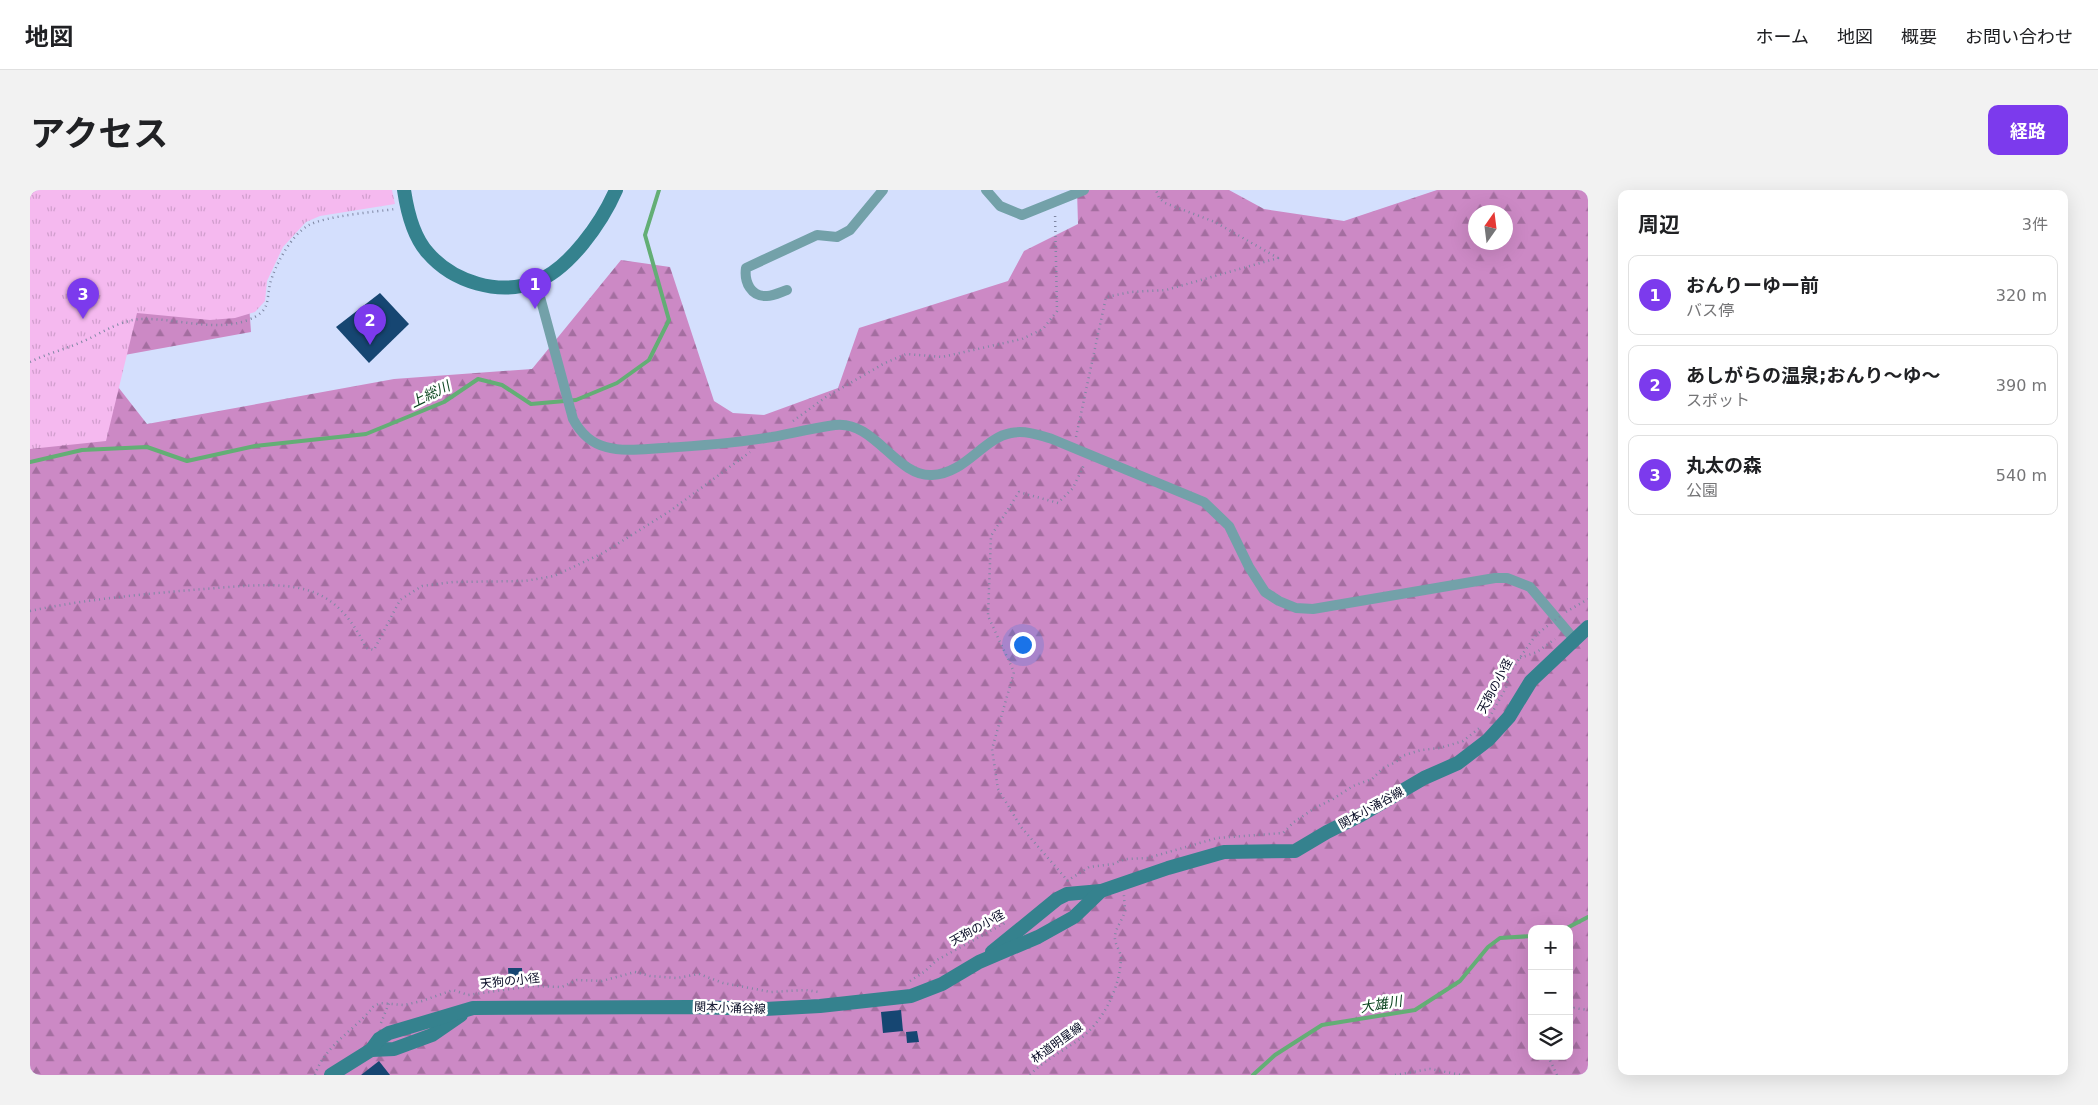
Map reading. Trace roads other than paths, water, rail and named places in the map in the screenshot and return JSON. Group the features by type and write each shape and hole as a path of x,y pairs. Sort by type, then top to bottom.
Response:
{"main road":[{"path":"404,190 411,223 427,253 448,271 476,283 500,288 513,288 536,282 564,264 586,241 616,190"},
{"name":"関本小涌谷線","path":"979,962 1057,899 1067,894 1101,892 1168,868 1224,852 1295,852 1424,778 1458,763 1488,740 1509,717 1531,681 1588,627"},
{"name":"関本小涌谷線","path":"331,1075 354,1062 370,1050 379,1039 389,1033 473,1008 691,1006 765,1009 820,1006 911,996 942,984 979,962 1038,937 1067,921 1101,892"},
{"name":"関本小涌谷線","path":"346,1075 354,1062"}],"street":[{"path":"787,290 766,296 756,294 748,286 744,278 746,268 817,235 837,237 850,230 883,190"},
{"path":"986,190 1000,206 1022,216 1084,190"},
{"path":"536,282 573,419 581,434 605,447 628,450 697,446 771,437 837,424 862,430 919,474 933,475 956,468 996,440 1011,432 1030,433 1074,448 1089,456 1204,502 1229,526 1249,567 1265,592 1288,605 1296,608 1312,609 1495,578 1507,578 1530,587 1574,639"}],"waterway":[{"name":"上総川","path":"30,462 82,450 147,447 187,461 255,446 366,434 444,402 478,379 502,385 531,404 576,400 617,383 649,360 669,320 645,235 659,190"},
{"name":"大雄川","path":"1573,925 1588,917"},
{"name":"大雄川","path":"1253,1075 1275,1055 1322,1025 1415,1010 1460,981 1488,947 1500,938 1528,936"}],"place":[{"name":"おんりーゆー前","path":"535,309"},
{"name":"丸太の森","path":"83,319"},
{"name":"あしがらの温泉;おんり〜ゆ〜","path":"370,345"}]}
